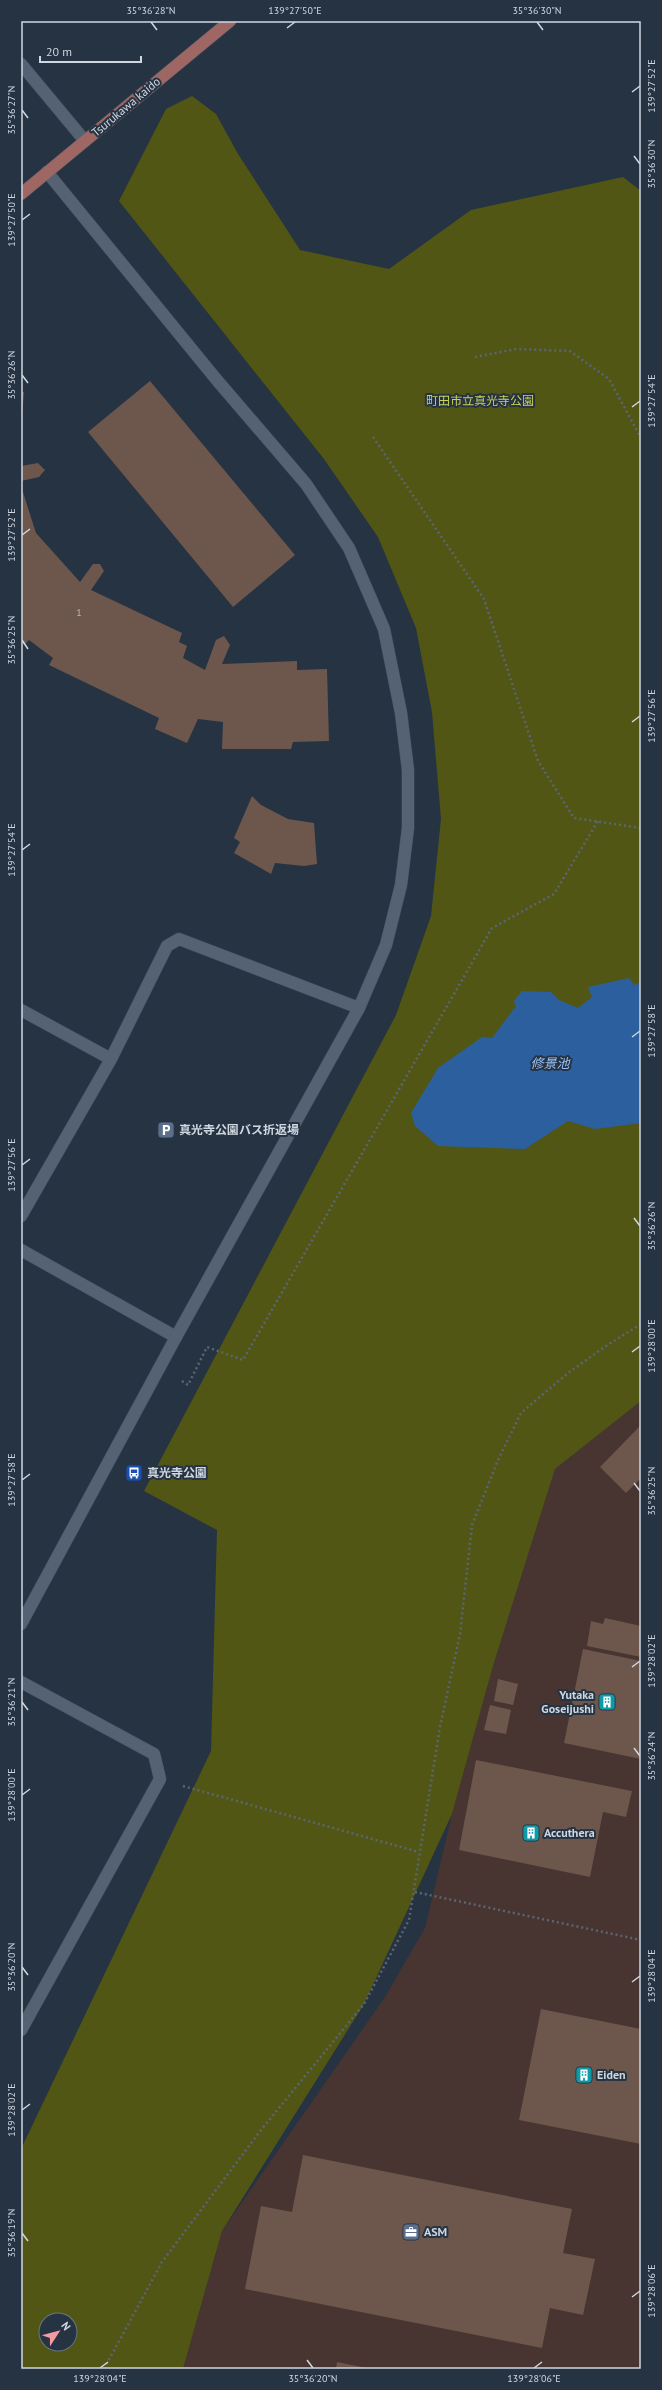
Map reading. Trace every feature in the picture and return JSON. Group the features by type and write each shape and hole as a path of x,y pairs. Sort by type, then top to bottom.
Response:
{"main road":[{"name":"Tsurukawa kaido","path":"21,194 230,21"}],"street":[{"path":"21,64 85,141"},
{"path":"21,1624 176,1337 359,1008 386,945 401,885 408,828 408,770 400,713 384,629 349,548 306,484 216,379 47,172"},
{"path":"21,1216 111,1059 168,946 179,939 359,1008"},
{"path":"21,1010 111,1059"},
{"path":"21,1250 176,1337"},
{"path":"21,1682 154,1754 160,1779 21,2030"}],"path":[{"path":"476,357 516,349 570,351 609,379 641,438"},
{"path":"373,437 484,600 538,761 574,818 641,828"},
{"path":"182,1381 188,1385 207,1347 244,1360 492,928 554,894 598,821"},
{"path":"104,2369 162,2262 261,2130 364,2004 409,1920 415,1892 419,1852 440,1727 460,1634 472,1525 498,1460 521,1413 568,1373 606,1346 641,1324"},
{"path":"160,1779 419,1852"},
{"path":"415,1892 641,1940"}],"shaded area":[{"path":"641,1401 641,2369 183,2369 222,2231 385,1997 425,1928 452,1814 493,1666 555,1469"}],"green space":[{"name":"町田市立真光寺公園","path":"192,96 216,114 238,154 300,250 389,269 471,210 623,177 641,191 641,1401 555,1469 493,1666 452,1814 364,2004 222,2231 183,2369 21,2369 21,2149 211,1751 217,1530 144,1491 396,1015 431,916 441,819 432,712 416,628 378,537 324,459 119,201 166,109"}],"water":[{"name":"修景池","path":"629,978 634,985 641,982 641,1123 595,1129 568,1121 525,1149 438,1146 415,1126 411,1113 438,1068 482,1037 492,1038 516,1006 514,1001 522,991 551,992 559,1000 578,1008 592,997 588,987"}],"building":[{"path":"150,381 295,555 233,607 88,432"},
{"path":"21,392 24,392 22,416 21,416"},
{"path":"38,463 45,470 39,477 21,481 21,466"},
{"path":"21,486 36,533 80,582 93,564 100,564 104,571 91,590 182,633 179,642 187,646 183,658 205,670 216,640 224,636 230,645 222,664 297,661 297,670 327,669 329,741 293,742 291,749 222,749 223,722 198,719 187,743 155,729 159,718 49,665 53,658 29,640 24,645 21,641"},
{"path":"252,796 261,805 288,819 314,823 317,864 304,866 275,863 271,874 234,853 240,842 234,838"},
{"path":"641,1425 641,1478 626,1493 600,1467"},
{"path":"605,1618 641,1626 641,1657 587,1646 591,1621 603,1624"},
{"name":"Yutaka Goseijushi","path":"583,1649 641,1661 641,1759 564,1743"},
{"path":"498,1679 518,1684 513,1705 494,1701"},
{"path":"490,1705 511,1710 506,1734 484,1730"},
{"name":"Accuthera","path":"476,1760 632,1791 626,1817 603,1812 590,1877 459,1850"},
{"name":"Eiden","path":"541,2009 641,2029 641,2144 519,2120"},
{"name":"ASM","path":"303,2155 572,2209 563,2253 595,2259 583,2315 550,2308 542,2348 245,2289 261,2206 292,2212"},
{"path":"337,2362 367,2368 367,2369 336,2369"}],"place":[{"name":"真光寺公園バス折返場","path":"166,1130"},
{"name":"真光寺公園","path":"134,1473"},
{"name":"Yutaka Goseijushi","path":"607,1702"},
{"name":"Accuthera","path":"531,1833"},
{"name":"Eiden","path":"584,2075"},
{"name":"ASM","path":"411,2232"}]}
